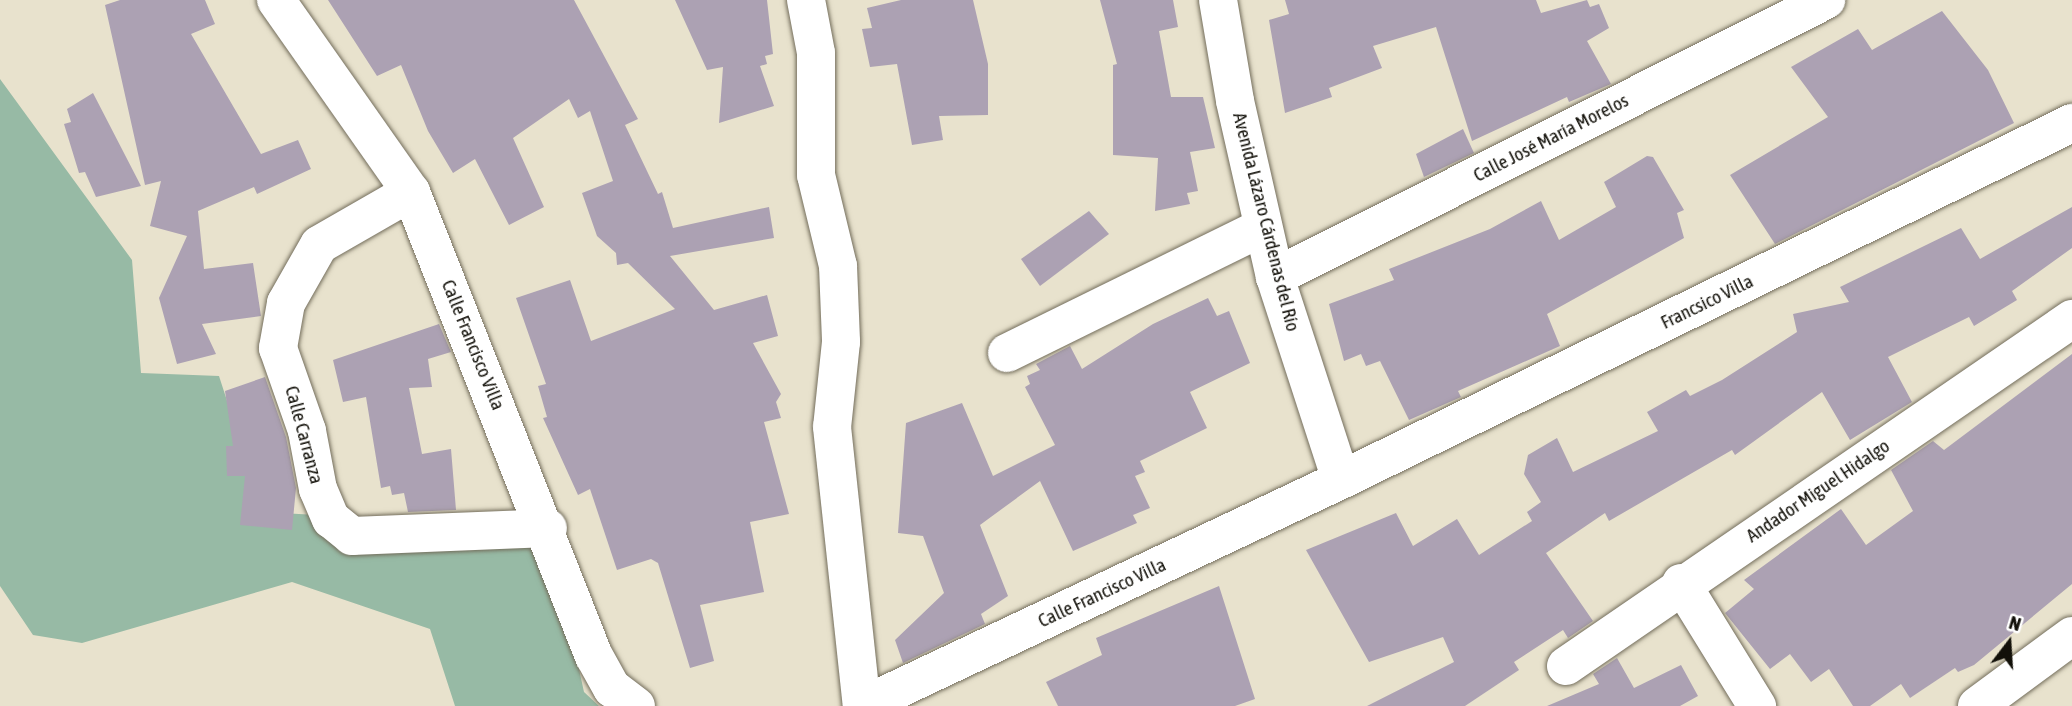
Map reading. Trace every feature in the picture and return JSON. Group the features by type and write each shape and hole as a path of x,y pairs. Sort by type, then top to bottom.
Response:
{"street":[{"name":"Calle Francisco Villa","path":"276,0 411,192 548,528 594,656 612,688 636,706"},
{"path":"806,0 816,53 816,175 838,266 841,342 832,426 862,706"},
{"name":"Avenida Lázaro Cárdenas del Río","path":"1218,0 1275,277 1341,480"},
{"name":"Calle José María Morelos","path":"1275,277 1826,0"},
{"name":"Francsico Villa","path":"1341,480 2072,123"},
{"name":"Calle Carranza","path":"411,192 319,245 286,303 278,348 307,431 318,489 331,519 352,536 548,528"},
{"path":"1007,353 1263,227"},
{"name":"Andador Miguel Hidalgo","path":"1566,666 1681,583 2072,319"},
{"name":"Calle Francisco Villa","path":"862,706 1341,480"},
{"path":"1681,583 1757,706"},
{"path":"1977,706 2072,636"}],"green space":[{"path":"0,79 132,260 141,373 219,376 263,512 548,528 584,692 599,706 455,706 430,629 292,582 82,643 33,635 0,586"}],"building":[{"path":"120,0 205,0 215,24 191,34 261,154 298,140 311,169 257,194 254,187 198,211 204,269 253,263 261,316 202,324 216,354 177,364 159,298 187,236 150,226 161,181 145,185 105,5"},
{"path":"328,0 574,0 638,119 625,125 658,194 662,192 673,228 769,207 774,238 670,256 714,310 767,295 778,336 753,343 781,394 776,402 781,418 764,422 789,514 750,522 764,592 700,605 714,661 690,668 658,563 651,559 617,570 590,489 578,495 543,418 547,417 538,386 546,384 516,298 570,280 591,341 675,309 628,263 617,265 616,253 597,236 582,193 613,181 590,111 578,118 569,99 513,138 544,207 509,225 475,159 453,173 428,131 401,65 377,76"},
{"path":"675,0 767,0 773,54 765,56 767,64 760,66 774,106 719,123 723,67 707,70"},
{"path":"901,0 973,0 988,64 988,115 939,116 943,140 912,145 897,64 870,67 862,29 872,28 867,8"},
{"path":"1100,0 1173,0 1178,27 1159,31 1171,97 1203,97 1215,148 1190,152 1198,191 1187,193 1190,204 1155,211 1158,158 1113,155 1113,65 1117,64"},
{"path":"1285,0 1536,0 1541,13 1587,0 1590,7 1599,4 1609,28 1587,41 1611,84 1569,102 1567,97 1472,141 1436,27 1373,46 1382,68 1329,88 1332,97 1285,113 1269,20 1289,14"},
{"path":"1942,11 1988,70 2014,123 1775,244 1730,175 1828,117 1791,67 1858,29 1872,50"},
{"path":"93,93 141,186 96,197 85,172 79,173 64,124 71,122 67,109"},
{"path":"1463,129 1474,153 1424,177 1416,154"},
{"path":"1647,156 1653,157 1684,210 1677,213 1684,238 1547,314 1560,346 1458,391 1461,397 1409,420 1380,361 1366,366 1361,354 1344,361 1329,304 1394,280 1389,269 1490,229 1541,201 1559,240 1616,207 1604,182"},
{"path":"2072,207 2072,248 2012,291 2017,300 1974,326 1969,317 1888,357 1912,402 1850,440 1822,392 1735,455 1732,450 1609,521 1605,513 1546,553 1593,621 1568,638 1563,630 1514,662 1519,670 1465,706 1367,706 1454,662 1443,637 1369,662 1306,550 1396,513 1413,546 1457,519 1479,555 1532,521 1527,512 1541,502 1524,474 1528,455 1557,438 1573,472 1658,431 1647,412 1686,390 1690,396 1722,380 1797,332 1793,314 1849,302 1840,287 1961,228 1980,259"},
{"path":"1089,211 1109,234 1040,286 1021,259"},
{"path":"1208,298 1217,316 1229,311 1250,363 1190,392 1207,428 1140,461 1145,472 1135,476 1150,508 1133,515 1137,523 1073,551 1040,481 980,525 1008,596 981,614 985,624 903,663 895,640 944,593 923,536 898,533 906,423 962,403 993,476 1055,445 1025,387 1030,384 1027,376 1040,370 1036,364 1070,346 1082,369 1153,324"},
{"path":"439,324 451,352 428,359 432,387 409,388 422,454 451,449 456,510 408,512 404,493 392,495 390,486 381,488 366,397 343,402 333,360"},
{"path":"2072,354 2072,584 1974,665 1958,672 1955,668 1910,698 1901,684 1870,706 1853,706 1829,669 1811,682 1790,654 1770,669 1725,613 1754,589 1744,580 1841,509 1866,545 1913,511 1891,470 1933,441 1944,450"},
{"path":"265,377 286,437 296,488 292,530 240,525 245,476 227,476 226,446 233,446 225,391"},
{"path":"1219,586 1255,699 1235,706 1058,706 1046,682 1102,655 1096,638"},
{"path":"1617,658 1634,688 1681,665 1698,696 1680,706 1547,706 1599,684 1593,674"}]}
